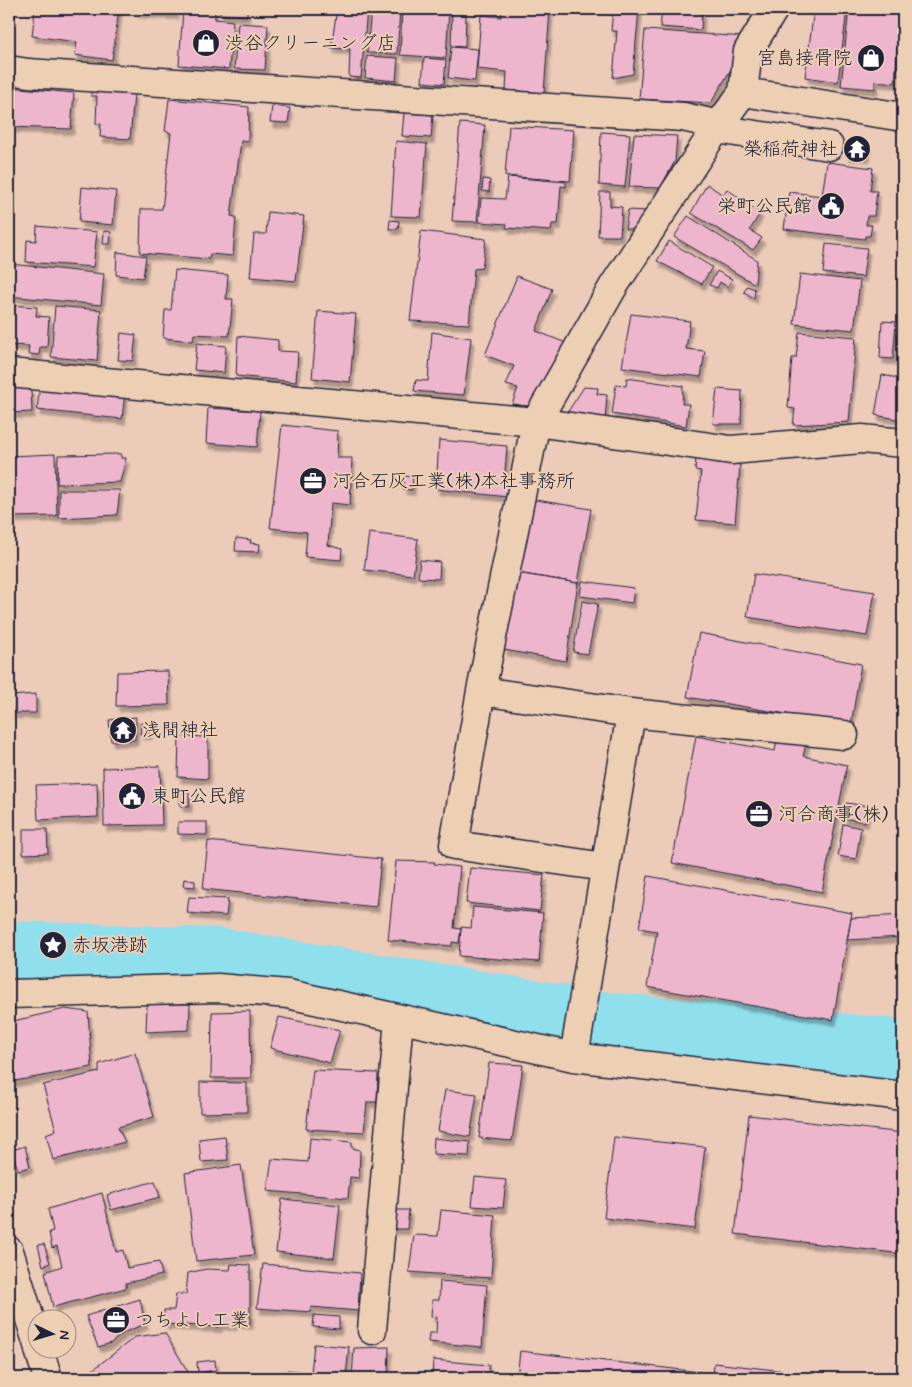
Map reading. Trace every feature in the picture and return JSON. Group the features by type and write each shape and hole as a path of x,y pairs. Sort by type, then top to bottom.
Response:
{"street":[{"path":"605,867 454,845 481,692 536,422 613,287 717,127 743,92 748,51 774,9"},
{"path":"9,70 38,74 683,117 717,127 829,146"},
{"path":"743,92 903,117"},
{"path":"9,373 536,422 731,450 862,439 903,443"},
{"path":"481,692 631,713 844,735"},
{"path":"576,1046 631,713"},
{"path":"9,994 218,988 288,994 399,1019 903,1096"},
{"path":"372,1330 399,1019"},
{"path":"9,1252 28,1313"},
{"path":"42,1360 48,1378"}],"building":[{"path":"35,9 119,9 112,60 75,55 77,42 32,36"},
{"path":"136,9 176,9 175,14 135,12"},
{"name":"渋谷クリーニング店","path":"183,9 215,11 215,19 233,21 229,69 179,65"},
{"path":"220,9 247,9 247,16 220,14"},
{"path":"337,9 367,9 361,78 349,77 350,49 331,48"},
{"path":"371,9 400,9 397,54 367,53"},
{"path":"402,9 449,9 446,58 400,55"},
{"path":"502,9 550,9 544,93 506,90 507,72 477,69 481,15 501,17"},
{"path":"613,9 639,9 633,74 613,78 617,31 611,31"},
{"path":"662,9 702,9 701,30 660,27"},
{"path":"814,9 847,9 838,82 805,77"},
{"name":"宮島接骨院","path":"849,9 900,10 895,83 875,81 875,89 841,86"},
{"path":"452,13 466,14 465,47 451,46"},
{"path":"238,23 268,25 265,70 234,69"},
{"path":"645,30 745,37 744,47 711,103 639,99"},
{"path":"451,47 478,49 475,81 448,78"},
{"path":"367,56 398,58 396,81 365,78"},
{"path":"424,58 446,60 444,84 422,82"},
{"path":"9,87 74,93 71,129 9,127"},
{"path":"91,91 134,94 130,139 100,137 101,124 96,124 97,96 91,96"},
{"path":"169,99 249,107 248,142 241,141 231,216 236,217 233,256 210,254 209,259 140,253 141,209 162,209 171,133 165,131"},
{"path":"272,106 290,108 288,123 270,122"},
{"path":"404,113 433,115 431,138 402,136"},
{"path":"460,123 485,125 477,222 452,221"},
{"path":"509,126 574,130 570,181 505,176"},
{"path":"601,132 630,134 625,187 599,185"},
{"path":"634,134 677,136 675,161 660,188 629,187"},
{"path":"396,141 427,144 421,217 391,216"},
{"name":"榮稲荷神社","path":"847,141 868,143 867,156 846,155"},
{"name":"栄町公民館","path":"827,162 873,168 870,191 877,191 874,216 867,216 866,225 872,225 870,236 865,236 865,239 784,229 789,192 822,196"},
{"path":"508,177 566,182 566,187 561,186 558,224 552,224 551,231 506,228 507,224 479,222 481,198 505,199"},
{"path":"483,179 490,180 489,192 482,191"},
{"path":"707,184 723,195 727,189 760,213 750,230 762,238 753,250 691,213"},
{"path":"82,187 116,191 113,225 79,222"},
{"path":"600,192 610,192 610,206 622,207 620,236 598,236"},
{"path":"628,210 647,211 637,229 625,229"},
{"path":"268,212 304,216 296,281 250,277 254,234 266,234"},
{"path":"688,216 757,260 755,284 674,237"},
{"path":"390,220 399,221 398,229 389,229"},
{"path":"37,226 97,232 93,267 26,262 27,240 36,241"},
{"path":"104,231 111,232 110,244 103,244"},
{"path":"421,231 486,239 482,268 474,269 469,324 410,321"},
{"path":"669,241 712,267 702,284 657,261"},
{"path":"826,244 867,248 863,277 823,273"},
{"path":"117,252 146,256 143,278 116,275"},
{"path":"10,264 104,274 101,305 9,296"},
{"path":"175,270 228,275 226,299 233,299 229,336 194,334 193,341 163,338 165,310 171,310"},
{"path":"717,271 732,279 728,287 720,282 717,288 709,285"},
{"path":"800,274 860,281 854,330 794,324"},
{"path":"517,276 552,289 536,331 571,345 533,407 512,404 518,388 506,385 514,366 485,355"},
{"path":"747,286 755,289 754,298 744,292"},
{"path":"11,305 37,307 36,316 49,317 47,347 40,347 39,355 28,354 29,346 9,345"},
{"path":"55,306 101,310 97,361 51,357"},
{"path":"318,311 356,314 350,382 312,378"},
{"path":"631,314 690,321 686,349 705,351 701,377 622,367"},
{"path":"882,321 896,322 893,359 880,358"},
{"path":"432,332 471,338 464,395 414,391 416,380 428,381"},
{"path":"799,332 856,337 849,422 793,425 795,409 788,408 792,358 796,358"},
{"path":"121,333 136,335 133,361 118,360"},
{"path":"238,336 278,340 278,351 298,352 296,382 236,376"},
{"path":"197,343 226,346 224,373 194,370"},
{"path":"882,375 903,379 903,420 875,415"},
{"path":"627,378 683,386 682,404 689,404 686,426 612,414 616,385 626,386"},
{"path":"9,381 25,381 24,389 31,390 32,412 9,413"},
{"path":"40,384 125,392 122,419 37,410"},
{"path":"584,387 598,388 597,394 607,395 605,420 565,416"},
{"path":"717,389 742,391 741,424 713,424"},
{"path":"208,408 260,411 257,447 206,443"},
{"name":"河合石灰工業(株)本社事務所","path":"282,425 338,431 337,458 352,458 350,505 331,503 328,545 342,549 341,560 305,557 307,532 270,528"},
{"path":"439,440 507,446 504,484 510,484 508,497 436,489"},
{"path":"55,454 57,516 9,517 9,456"},
{"path":"121,454 121,458 126,458 120,482 57,484 58,455"},
{"path":"696,458 740,465 735,523 696,520 701,471 695,470"},
{"path":"405,476 413,477 412,490 403,489"},
{"path":"59,490 120,490 117,515 59,518"},
{"path":"530,499 591,509 578,583 517,573"},
{"path":"369,533 418,539 413,575 364,570"},
{"path":"236,538 251,540 250,543 260,544 259,552 235,551"},
{"path":"420,560 440,562 439,579 418,578"},
{"path":"517,573 578,583 566,661 504,650"},
{"path":"754,574 875,592 867,636 747,617"},
{"path":"582,581 634,588 632,603 580,596"},
{"path":"582,601 598,604 588,654 573,652"},
{"path":"699,633 861,664 851,725 687,697"},
{"path":"168,671 169,705 116,706 117,672"},
{"path":"36,694 36,713 13,713 11,696"},
{"name":"浅間神社","path":"136,717 135,740 111,741 109,720"},
{"path":"150,722 149,734 140,734 141,723"},
{"name":"河合商事(株)","path":"778,734 807,740 803,756 847,765 822,892 672,863 696,736 775,751"},
{"path":"179,736 208,737 208,779 178,777"},
{"name":"東町公民館","path":"160,766 162,825 104,826 103,768"},
{"path":"97,783 98,817 38,820 36,785"},
{"path":"180,790 189,792 189,807 180,806"},
{"path":"846,803 868,806 865,822 843,818"},
{"path":"178,822 207,822 207,835 178,834"},
{"path":"843,824 861,828 856,859 838,856"},
{"path":"23,829 47,829 48,853 23,854"},
{"path":"208,841 381,859 376,907 203,889"},
{"path":"396,861 435,862 434,864 460,867 454,928 461,929 459,943 452,942 452,946 388,940"},
{"path":"470,868 544,875 540,911 466,903"},
{"path":"648,876 852,913 833,1020 647,987 657,931 639,928"},
{"path":"184,879 195,881 195,887 183,886"},
{"path":"189,897 228,899 226,916 187,913"},
{"path":"473,907 543,913 539,962 459,956 461,927 471,928"},
{"path":"903,915 903,937 847,940 851,918"},
{"path":"147,1004 190,1004 189,1030 146,1032"},
{"path":"65,1009 88,1012 92,1067 9,1082 9,1022"},
{"path":"250,1011 251,1078 211,1078 212,1012"},
{"path":"279,1017 340,1030 330,1063 270,1048"},
{"path":"135,1053 154,1117 118,1127 125,1142 53,1160 46,1134 56,1130 43,1085 99,1072 99,1064"},
{"path":"489,1063 523,1065 512,1141 479,1138"},
{"path":"313,1070 378,1073 377,1102 367,1102 364,1132 306,1129"},
{"path":"200,1082 247,1083 247,1112 200,1113"},
{"path":"445,1090 477,1094 470,1137 438,1131"},
{"path":"749,1115 903,1133 903,1254 735,1234"},
{"path":"225,1136 228,1160 201,1162 199,1139"},
{"path":"614,1137 705,1147 695,1229 604,1218"},
{"path":"310,1138 352,1142 352,1148 360,1150 359,1178 350,1177 348,1198 267,1191 272,1159 308,1162"},
{"path":"434,1138 470,1142 469,1156 433,1154"},
{"path":"25,1146 30,1167 18,1170 12,1150"},
{"path":"241,1165 254,1255 196,1261 185,1173"},
{"path":"475,1177 506,1180 503,1208 472,1206"},
{"path":"155,1181 160,1197 111,1210 107,1195"},
{"path":"102,1193 116,1252 123,1250 127,1268 159,1262 162,1275 126,1283 126,1288 53,1307 45,1272 62,1266 57,1246 52,1248 49,1232 53,1231 48,1209"},
{"path":"282,1199 340,1205 334,1258 276,1252"},
{"path":"394,1210 409,1210 407,1229 392,1229"},
{"path":"441,1210 495,1215 491,1278 409,1272 414,1235 438,1236"},
{"path":"44,1244 50,1263 43,1266 38,1245"},
{"path":"231,1264 250,1265 250,1324 234,1322 234,1325 220,1324 219,1327 164,1324 164,1310 174,1310 176,1294 186,1294 188,1273 206,1269 230,1270"},
{"path":"263,1264 360,1273 358,1311 311,1307 311,1312 257,1308"},
{"path":"440,1281 487,1285 482,1347 428,1342 429,1333 436,1333 437,1316 431,1317 432,1300 439,1300"},
{"name":"つちよし工業","path":"140,1299 145,1324 125,1332 111,1343 98,1347 86,1316"},
{"path":"314,1315 339,1317 339,1329 313,1327"},
{"path":"165,1333 188,1372 182,1378 82,1378 135,1337"},
{"path":"314,1344 349,1347 346,1375 311,1373"},
{"path":"389,1347 388,1378 352,1378 354,1348"},
{"path":"520,1351 708,1373 708,1378 517,1378"},
{"path":"215,1360 216,1370 198,1373 197,1362"},
{"path":"433,1360 489,1365 488,1378 432,1378"},
{"path":"714,1363 846,1378 713,1378"},
{"path":"287,1370 307,1372 307,1378 287,1378"},
{"path":"222,1375 223,1378 194,1378 196,1376"}],"waterway":[{"path":"9,956 219,963 607,1027 903,1054"}],"place":[{"name":"渋谷クリーニング店","path":"206,43"},
{"name":"宮島接骨院","path":"871,58"},
{"name":"榮稲荷神社","path":"857,149"},
{"name":"栄町公民館","path":"831,206"},
{"name":"河合石灰工業(株)本社事務所","path":"313,481"},
{"name":"浅間神社","path":"123,730"},
{"name":"東町公民館","path":"132,796"},
{"name":"河合商事(株)","path":"759,814"},
{"name":"赤坂港跡","path":"53,945"},
{"name":"つちよし工業","path":"116,1320"}]}
